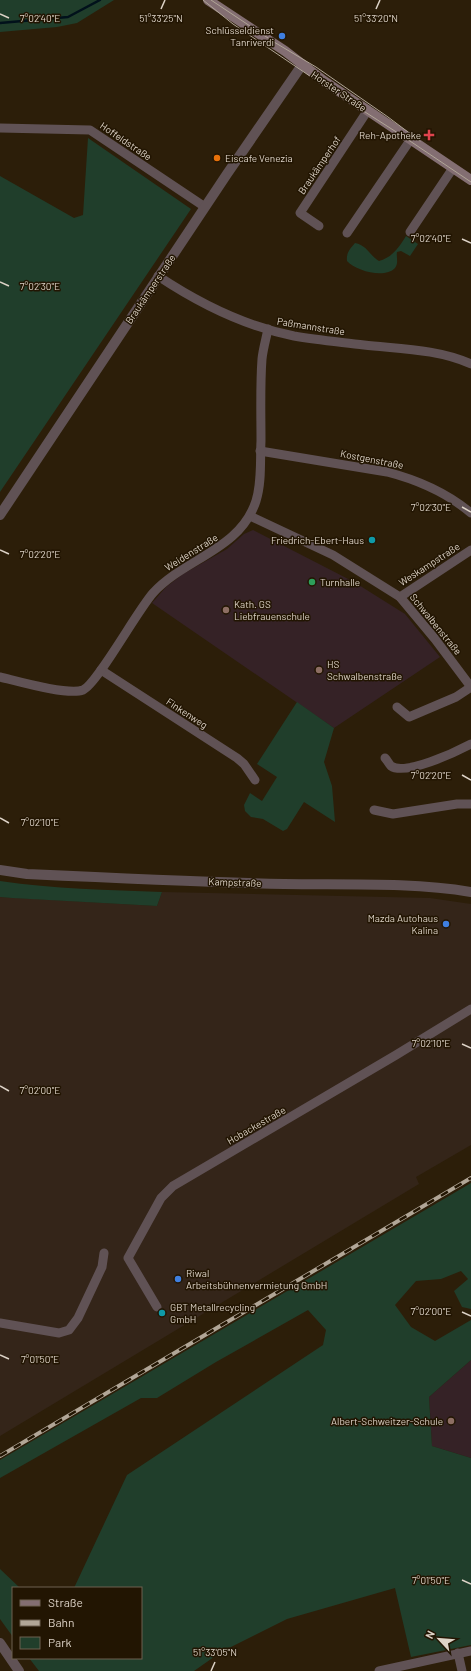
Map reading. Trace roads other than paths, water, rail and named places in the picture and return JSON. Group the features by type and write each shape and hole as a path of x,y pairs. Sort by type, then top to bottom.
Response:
{"main road":[{"name":"Horster Straße","path":"208,0 285,51 302,65 471,180"}],"street":[{"name":"Braukämperstraße","path":"0,515 158,276 302,65"},
{"name":"Braukämperhof","path":"319,226 300,213 368,110"},
{"name":"Hoffeldstraße","path":"0,128 90,130 205,207"},
{"path":"346,233 411,139"},
{"path":"410,232 453,168"},
{"name":"Paßmannstraße","path":"158,276 190,297 209,307 268,330 294,336 428,352 456,358 471,364"},
{"name":"Weidenstraße","path":"0,677 47,688 77,692 89,686 101,670 143,604 154,592 166,580 225,544 239,531 250,516 259,491 262,358 268,330"},
{"name":"Kostgenstraße","path":"260,451 404,476 437,490 471,513"},
{"name":"Schwalbenstraße","path":"250,516 333,555 400,597 435,639 471,687 456,696 409,718 397,707"},
{"name":"Weskampstraße","path":"400,597 471,550"},
{"name":"Finkenweg","path":"101,670 237,758 244,764 255,780"},
{"path":"385,758 391,766 400,769 431,761 471,744"},
{"path":"374,810 393,814 457,804 471,804"},
{"name":"Kampstraße","path":"0,870 35,874 240,883 419,887 471,892"},
{"name":"Hobackestraße","path":"157,1306 128,1258 162,1198 173,1186 396,1055 471,1009"},
{"path":"0,1323 58,1332 69,1330 78,1318 102,1267 104,1253"},
{"path":"0,1643 20,1671"},
{"path":"379,1671 471,1651"},
{"path":"458,1654 462,1671"}],"waterway":[{"path":"0,23 68,17 100,0"}],"tram line":[{"path":"203,0 233,24 471,182"},
{"path":"211,0 274,42 316,67 420,141"}],"railway":[{"path":"0,1456 471,1178"}],"place":[{"name":"Schlüsseldienst Tanriverdi","path":"282,36"},
{"name":"Reh-Apotheke","path":"429,135"},
{"name":"Eiscafe Venezia","path":"217,158"},
{"name":"Friedrich-Ebert-Haus","path":"372,540"},
{"name":"Turnhalle","path":"312,582"},
{"name":"Kath. GS Liebfrauenschule","path":"226,610"},
{"name":"HS Schwalbenstraße","path":"319,670"},
{"name":"Mazda Autohaus Kalina","path":"446,924"},
{"name":"Riwal Arbeitsbühnenvermietung GmbH","path":"178,1279"},
{"name":"GBT Metallrecycling GmbH","path":"162,1313"},
{"name":"Albert-Schweitzer-Schule","path":"451,1421"}]}
